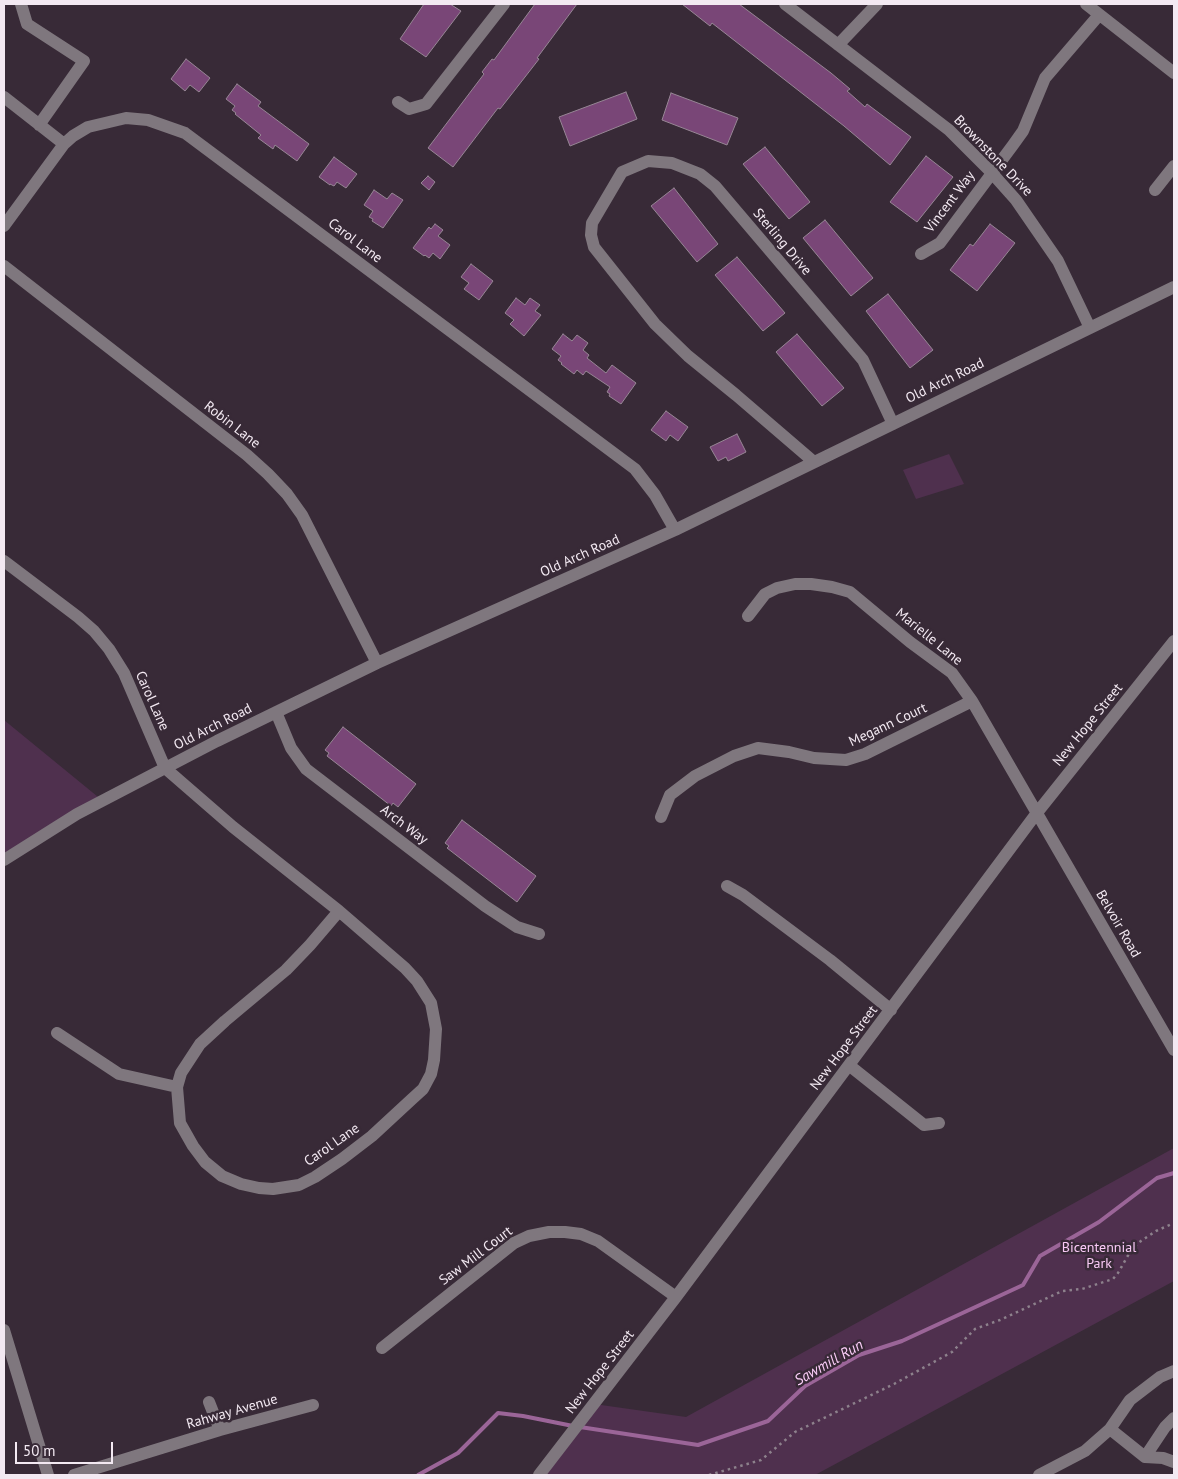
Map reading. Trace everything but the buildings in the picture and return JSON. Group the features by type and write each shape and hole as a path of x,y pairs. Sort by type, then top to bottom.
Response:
{"street":[{"path":"21,4 27,24 84,61 39,124"},
{"path":"398,102 409,109 426,104 504,4"},
{"name":"Brownstone Drive","path":"785,4 950,130 991,172 1016,200 1058,261 1090,328"},
{"path":"838,45 877,4"},
{"path":"1086,4 1174,73"},
{"name":"Vincent Way","path":"921,254 940,243 1023,131 1045,78 1099,15"},
{"path":"4,97 64,144"},
{"name":"Carol Lane","path":"4,226 64,144 88,127 126,118 148,120 184,133 635,469 655,495 675,530"},
{"name":"Sterling Drive","path":"814,462 688,356 655,324 594,247 591,235 592,223 608,192 622,172 648,161 672,164 700,174 715,186 863,360 893,424"},
{"path":"1155,190 1174,166"},
{"name":"Robin Lane","path":"4,266 247,455 287,494 302,515 377,663"},
{"name":"Old Arch Road","path":"4,860 77,814 276,712 377,663 675,530 1174,287"},
{"name":"Carol Lane","path":"4,561 78,617 94,631 109,649 124,673 165,768 232,827 339,912 405,968 417,981 430,1003 436,1029 436,1042 430,1074 422,1089 372,1136 322,1173 298,1184 273,1189 241,1184 222,1176 205,1162 192,1146 180,1123 177,1087 181,1073 200,1044 286,970 339,912"},
{"name":"Marielle Lane","path":"748,616 765,594 795,584 811,584 850,592 910,642 952,673 972,701 1036,814"},
{"name":"New Hope Street","path":"539,1475 850,1066 1036,814 1174,641"},
{"name":"Megann Court","path":"661,817 670,794 695,776 734,756 758,748 789,752 814,758 846,760 864,754 972,701"},
{"name":"Arch Way","path":"276,712 291,748 306,769 485,906 517,927 539,934"},
{"name":"Belvoir Road","path":"1036,814 1174,1049"},
{"path":"727,886 751,901 830,960 891,1010"},
{"path":"57,1032 119,1074 177,1087"},
{"path":"850,1066 924,1124 939,1123"},
{"name":"Saw Mill Court","path":"382,1348 514,1243 529,1236 548,1232 581,1234 598,1242 676,1297"},
{"path":"4,1330 48,1475"},
{"path":"1040,1475 1085,1451 1110,1429 1130,1400 1160,1378 1174,1371"},
{"path":"209,1402 220,1430"},
{"name":"Rahway Avenue","path":"74,1475 220,1430 313,1405"},
{"path":"1145,1457 1165,1427 1174,1418"},
{"path":"1110,1429 1145,1457 1163,1458 1174,1462"}],"path":[{"path":"709,1475 761,1460 795,1432 894,1384 952,1352 974,1329 1000,1320 1062,1291 1082,1289 1113,1279 1138,1243 1174,1222"}],"green space":[{"path":"949,454 964,484 916,499 903,470"},
{"path":"4,720 103,801 4,860"},
{"name":"Bicentennial Park","path":"1174,1148 1174,1281 815,1475 539,1475 594,1404 686,1417"}],"waterway":[{"name":"Sawmill Run","path":"580,1427 698,1445 768,1421 805,1386 859,1355 902,1341 1023,1285 1040,1256 1099,1222 1157,1178 1174,1173"},
{"name":"Sawmill Run","path":"418,1475 458,1453 498,1413 573,1426"}]}
